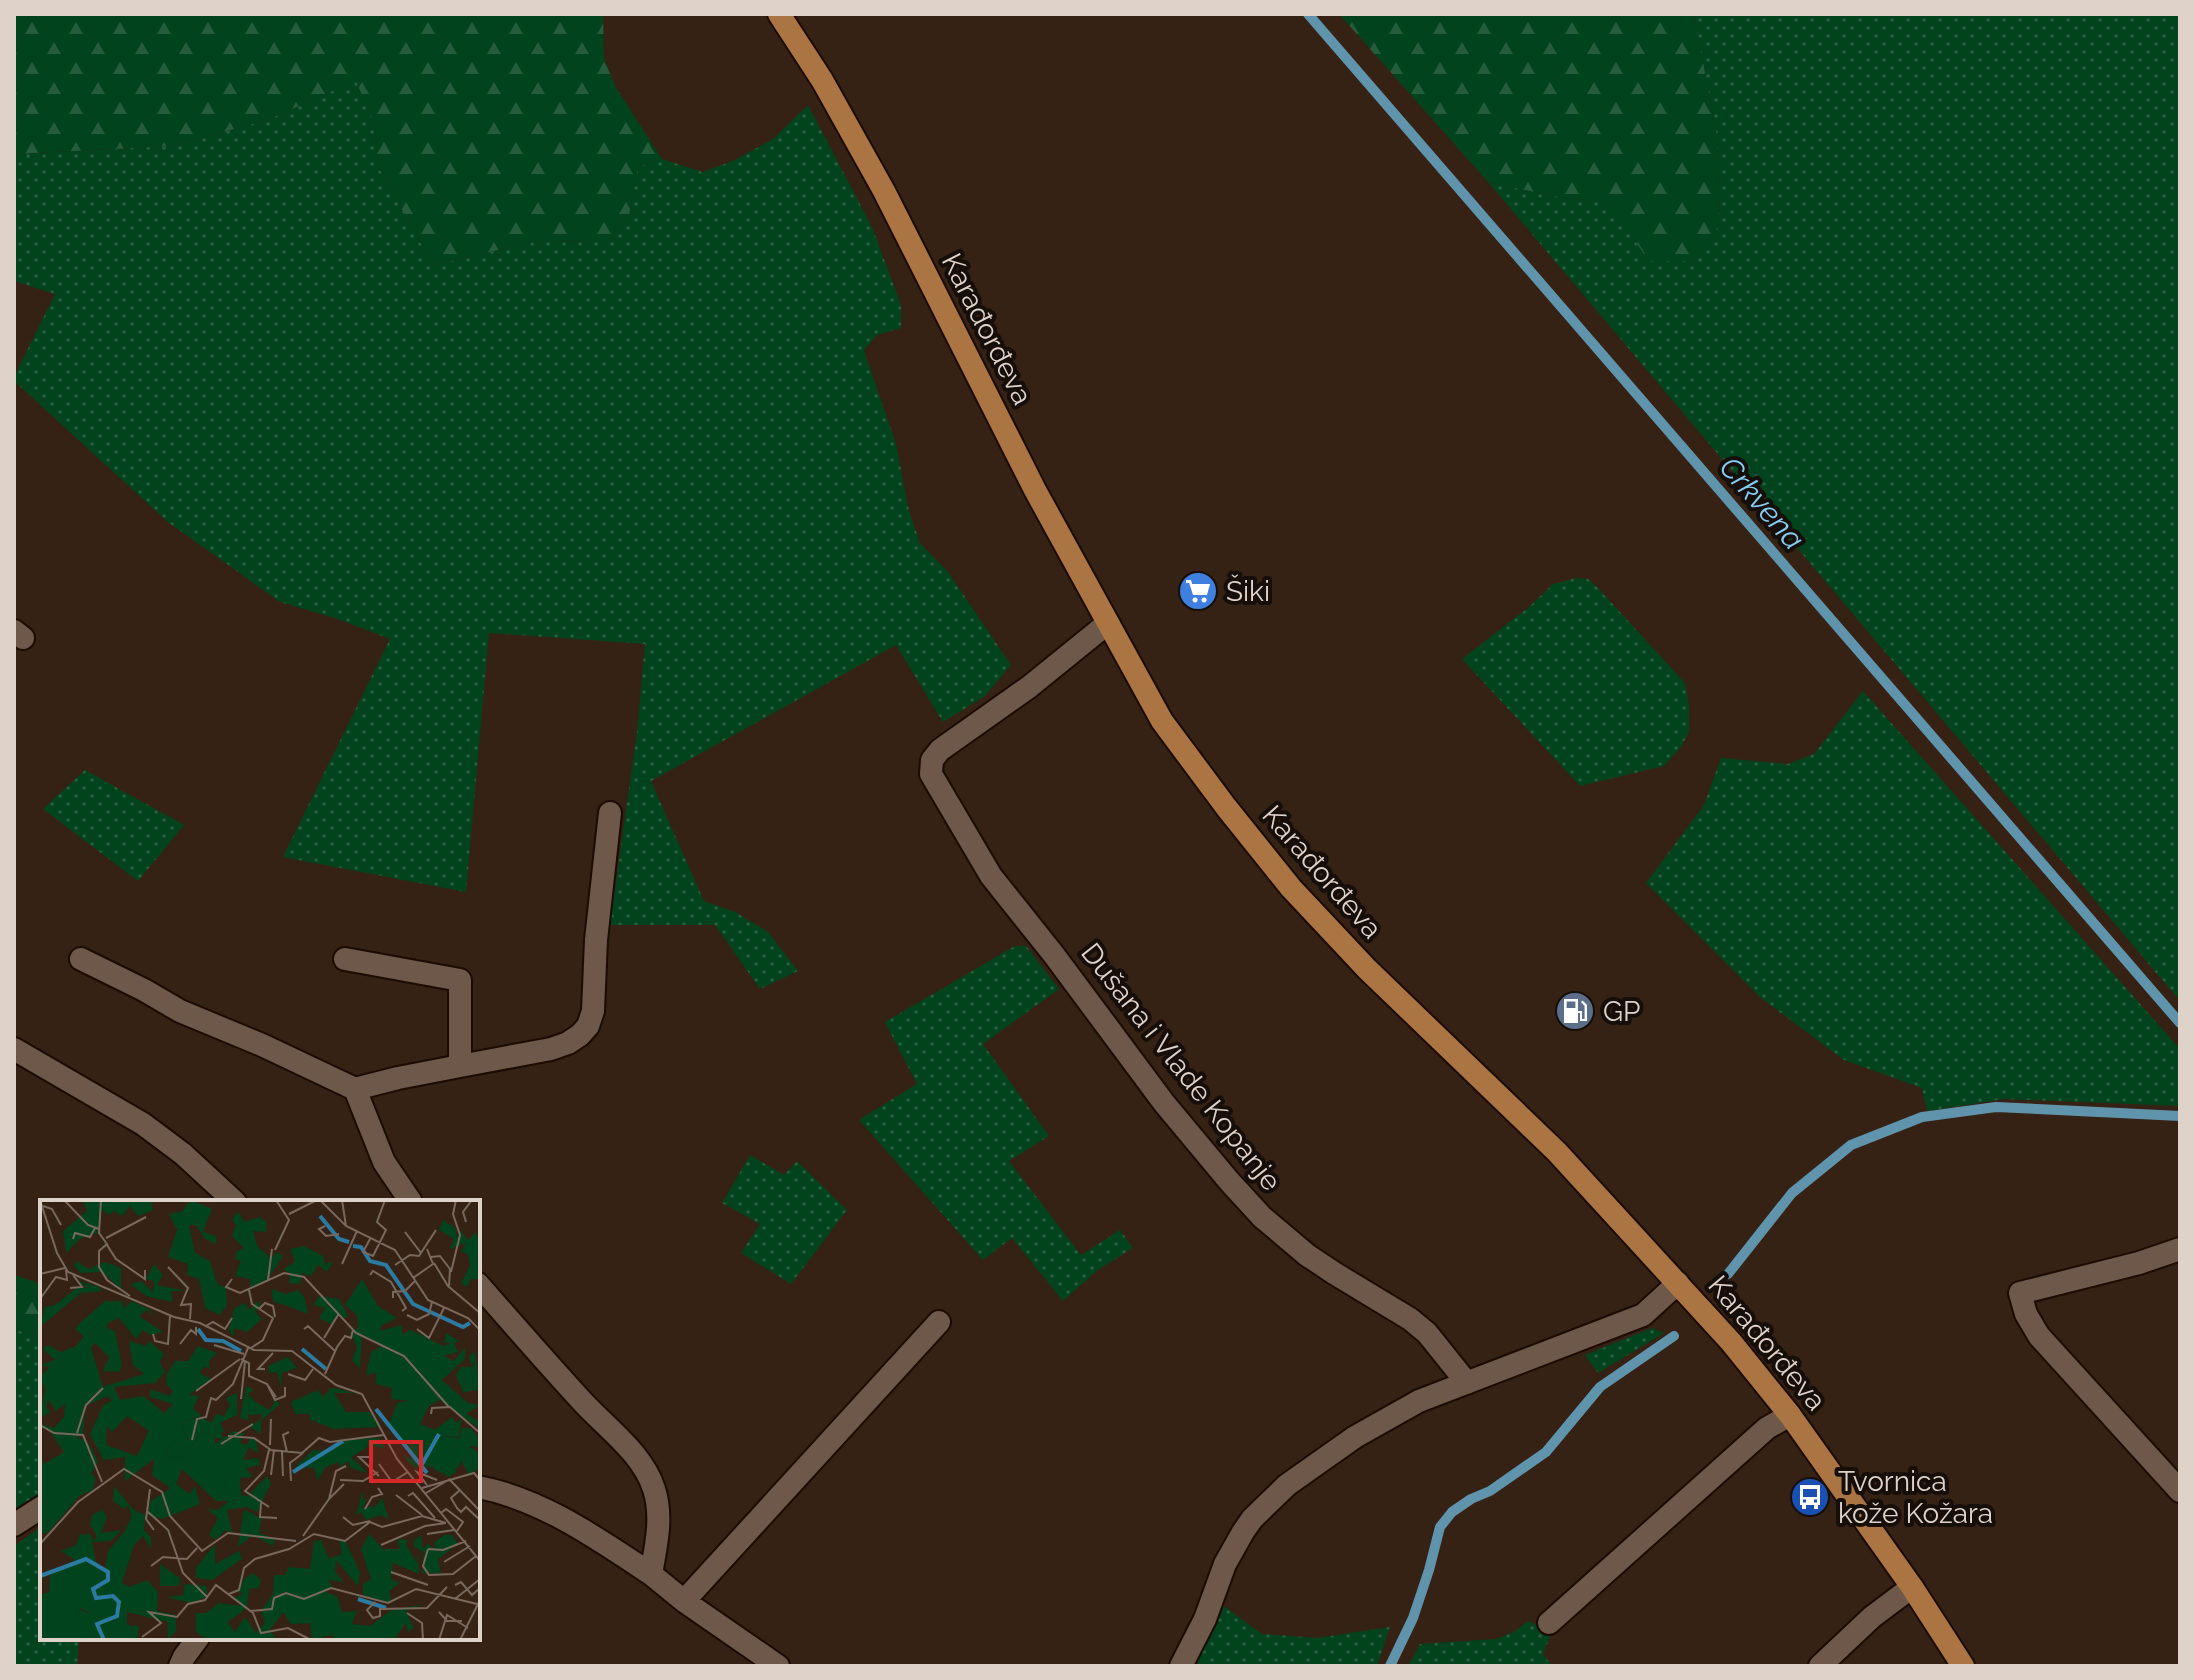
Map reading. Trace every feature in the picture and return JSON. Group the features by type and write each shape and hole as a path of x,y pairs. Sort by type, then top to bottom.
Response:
{"main road":[{"name":"Karađorđeva","path":"779,14 822,80 884,191 1035,490 1162,721 1291,888 1367,969 1557,1152 1731,1342 1790,1415 1912,1587 1963,1666"}],"street":[{"name":"Dušana i Vlade Kopanje","path":"1108,623 1029,687 940,750 932,760 931,774 991,876 1164,1103 1229,1181 1262,1217 1307,1255 1410,1319 1427,1333 1467,1383"},
{"path":"81,959 180,1011 355,1089 551,1049 580,1035 588,1026 593,1011 596,940 610,813"},
{"path":"345,959 460,980 460,1066"},
{"path":"14,1049 143,1124 183,1154 233,1200"},
{"path":"355,1089 384,1162 410,1200"},
{"path":"2180,1249 2139,1263 2020,1293 2026,1314 2039,1336 2180,1491"},
{"path":"1181,1666 1205,1619 1225,1564 1252,1519 1287,1485 1355,1437 1419,1401 1643,1315 1678,1283"},
{"path":"480,1286 643,1466 654,1489 658,1515 651,1574"},
{"path":"684,1601 939,1322"},
{"path":"1549,1623 1767,1428 1790,1415"},
{"path":"480,1488 513,1496 575,1526 651,1574 684,1601 778,1666"},
{"path":"14,1525 40,1508"},
{"path":"1820,1666 1872,1617 1912,1587"},
{"path":"180,1666 197,1640"}],"green space":[{"path":"14,14 603,14 604,58 615,86 662,159 638,167 629,214 606,241 533,242 433,265 378,166 374,123 356,81 267,120 172,146 14,154"},
{"path":"1339,14 1694,14 1717,137 1720,224 1693,261 1649,261 1609,203 1553,196 1488,182"},
{"path":"1694,14 2180,14 2180,1001 1488,182 1553,196 1610,203 1649,261 1693,261 1720,224 1717,137"},
{"path":"357,80 374,123 378,166 433,265 533,242 606,241 629,214 638,167 662,159 702,172 733,161 773,139 808,105 872,227 901,305 901,328 877,335 864,350 896,444 909,511 920,543 948,572 1011,665 985,696 943,722 896,645 651,781 704,901 735,912 768,932 798,971 760,989 715,925 610,925 637,732 645,644 489,633 466,892 283,857 390,639 280,602 168,522 14,381 55,294 14,281 14,154 172,146 267,120"},
{"path":"1576,578 1588,579 1597,587 1685,683 1689,706 1689,732 1681,747 1664,766 1580,786 1462,659 1529,607 1553,584"},
{"path":"1863,691 2180,1049 2180,1106 2005,1099 1927,1111 1922,1088 1844,1060 1761,998 1646,883 1704,805 1721,758 1788,764 1814,754"},
{"path":"85,770 184,825 138,881 43,809"},
{"path":"1015,946 1026,946 1059,989 983,1044 1049,1136 1009,1161 1081,1255 1120,1230 1133,1248 1099,1269 1063,1301 1012,1238 983,1260 859,1120 917,1084 885,1022"},
{"path":"750,1155 784,1175 797,1161 847,1210 791,1284 741,1253 760,1224 722,1203"},
{"path":"14,1275 40,1283 40,1332 38,1335 14,1330"},
{"path":"1652,1328 1664,1333 1598,1373 1585,1355"},
{"path":"14,1330 38,1335 40,1332 40,1494 14,1514"},
{"path":"40,1527 40,1640 79,1640 77,1666 14,1666 14,1546"},
{"path":"1221,1604 1262,1634 1317,1638 1390,1627 1377,1666 1197,1666"},
{"path":"1528,1621 1552,1632 1543,1654 1552,1666 1408,1666 1420,1644 1497,1639"}],"waterway":[{"name":"Crkvena","path":"1308,14 2180,1023"},
{"path":"1728,1274 1792,1193 1851,1145 1922,1117 1996,1107 2180,1116"},
{"path":"1390,1666 1413,1618 1440,1527 1452,1512 1490,1491 1546,1452 1600,1387 1674,1336"}],"place":[{"name":"Šiki","path":"1198,591"},
{"name":"GP","path":"1575,1011"},
{"name":"Tvornica kože Kožara","path":"1810,1497"}]}
